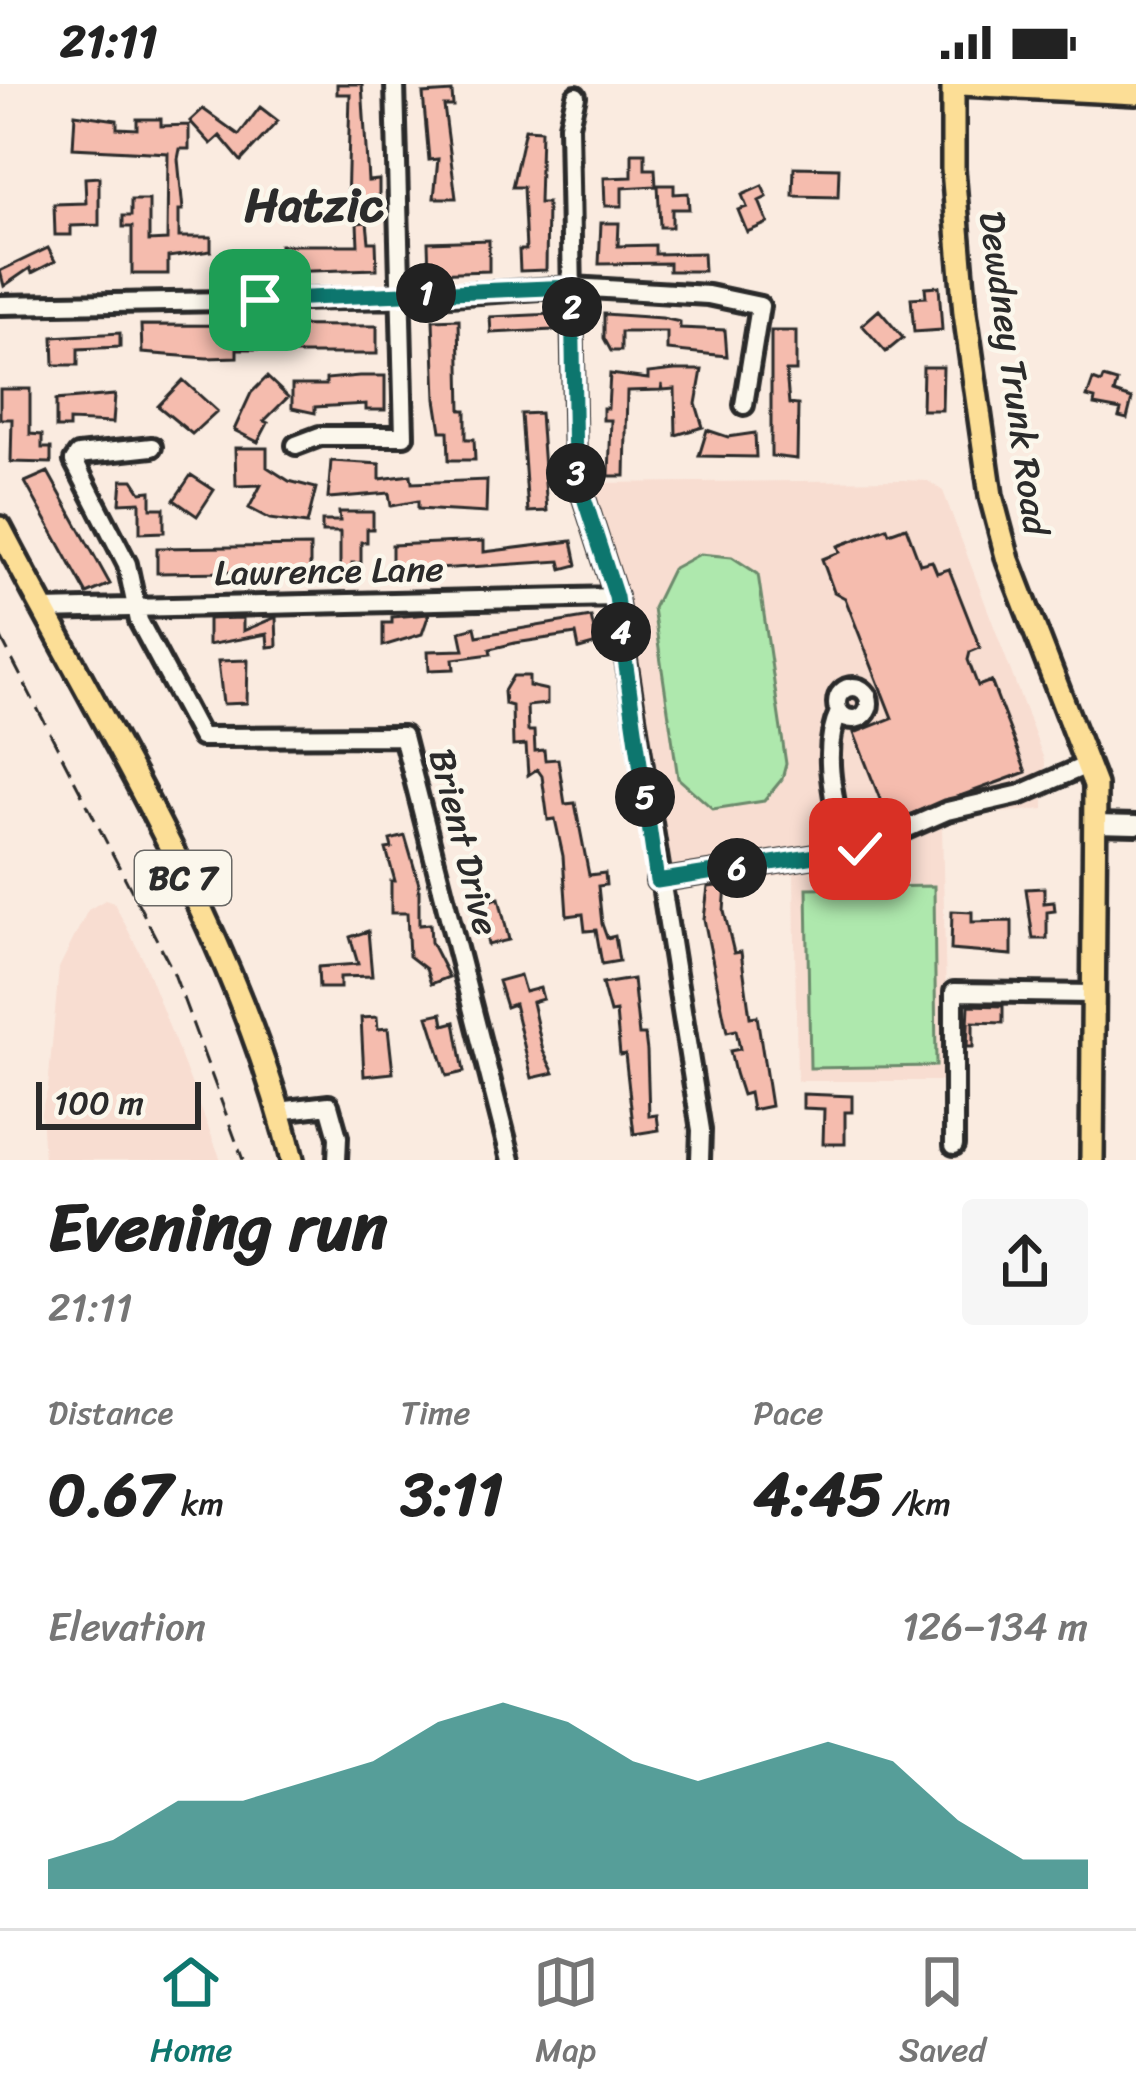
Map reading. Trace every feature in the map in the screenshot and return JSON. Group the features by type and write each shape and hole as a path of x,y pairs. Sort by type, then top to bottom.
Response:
{"main road":[{"name":"Dewdney Trunk Road","path":"1092,1160 1095,785 1008,560 991,496 965,313 953,170 957,84 1136,93"},
{"name":"BC 7","path":"0,528 223,961 292,1160"}],"street":[{"path":"296,445 320,436 404,436 395,84"},
{"path":"576,96 569,124 575,470 616,597 657,881 701,1130 700,1160"},
{"path":"0,305 404,298 572,287 708,296 760,305 744,405"},
{"path":"137,608 127,563 74,457 95,450 152,447"},
{"name":"Lawrence Lane","path":"43,610 616,597"},
{"name":"Brient Drive","path":"137,608 201,737 403,736 511,1160"},
{"path":"839,712 830,730 830,761 844,851"},
{"path":"657,881 844,851 947,811 1021,794 1087,765"},
{"path":"1095,824 1136,825"},
{"path":"955,1145 954,992 1094,994"},
{"path":"279,1112 329,1105 338,1137 337,1160"}],"shaded area":[{"path":"928,481 943,491 1045,762 1044,809 955,817 942,826 948,1081 797,1081 794,874 670,891 628,593 589,483"},
{"path":"105,900 114,903 142,957 221,1160 44,1160 41,1112 48,1088 59,968 88,910"}],"green space":[{"path":"700,554 732,557 758,574 786,764 782,779 764,801 713,809 678,778 653,608 672,569"},
{"path":"934,886 936,1066 810,1068 807,888"}],"building":[{"path":"337,84 362,84 368,181 379,180 379,206 347,206 350,94 337,94"},
{"path":"452,92 453,106 444,106 456,198 434,198 438,159 429,160 423,94"},
{"path":"260,107 278,121 241,161 220,136 211,144 190,121 203,109 239,135"},
{"path":"75,114 117,120 117,128 137,129 137,119 161,119 161,126 189,125 189,149 180,149 178,159 183,210 179,210 179,237 211,237 211,251 168,257 168,274 132,274 132,227 123,227 123,216 131,216 131,200 149,200 149,241 167,240 168,153 73,148"},
{"path":"525,129 541,130 539,203 547,203 546,270 520,271 519,250 526,250 523,187 512,187"},
{"path":"632,153 645,153 645,169 655,169 656,186 622,188 622,206 605,206 604,178 632,177"},
{"path":"794,167 839,168 838,197 793,196"},
{"path":"99,177 99,225 71,226 71,235 55,235 54,204 86,203 85,178"},
{"path":"658,185 674,185 674,194 688,193 689,209 672,209 672,227 660,227"},
{"path":"762,186 767,197 759,201 768,223 747,232 738,210 747,207 742,195"},
{"path":"367,222 369,242 376,242 377,269 280,272 280,245 358,245 357,223"},
{"path":"601,223 619,223 618,246 655,245 655,254 703,253 704,271 669,271 669,263 599,264"},
{"path":"489,240 489,271 429,273 428,242"},
{"path":"48,248 55,261 32,273 30,268 4,286 0,271"},
{"path":"939,286 942,330 914,332 911,298 926,297 925,287"},
{"path":"879,310 903,338 886,352 862,325"},
{"path":"553,314 553,330 491,333 490,317"},
{"path":"604,314 662,318 680,322 680,328 725,330 727,356 667,350 667,332 621,332 621,351 611,351 604,338"},
{"path":"459,319 461,410 466,410 466,439 474,439 475,460 449,460 448,431 441,431 436,399 433,320"},
{"path":"141,325 377,326 377,354 237,349 237,357 207,358 142,353"},
{"path":"771,331 796,331 796,371 786,371 789,404 798,405 797,459 771,456"},
{"path":"120,333 120,347 78,349 78,365 54,365 53,337"},
{"path":"923,367 943,367 942,410 922,410"},
{"path":"702,370 696,404 703,427 676,435 675,389 663,390 662,384 661,390 627,391 625,476 609,476 611,420 603,420 603,408 608,408 610,374 648,379 648,373"},
{"path":"385,376 385,410 366,410 366,404 315,407 315,413 292,408 292,385 326,385 326,379"},
{"path":"267,377 288,397 264,421 268,423 258,442 234,430 251,393"},
{"path":"1103,378 1117,382 1114,393 1132,399 1127,419 1119,417 1121,410 1094,405 1095,399 1087,397 1093,380 1101,383"},
{"path":"183,380 217,411 192,434 158,406"},
{"path":"0,389 30,389 30,434 42,435 42,448 51,448 51,463 11,462 12,419 0,419"},
{"path":"115,395 113,423 69,421 69,428 56,428 56,400"},
{"path":"540,413 547,511 528,512 521,414"},
{"path":"707,430 728,437 755,433 756,457 699,456"},
{"path":"235,448 267,448 267,467 289,481 316,488 307,524 270,519 249,508 261,485 236,486"},
{"path":"331,461 380,464 380,479 411,475 412,483 487,480 486,513 418,509 418,501 391,506 389,493 328,498"},
{"path":"48,472 110,584 87,594 25,482"},
{"path":"191,475 214,490 197,516 174,500"},
{"path":"122,480 133,480 141,492 151,491 151,508 164,508 164,532 140,533 140,502 120,503"},
{"path":"339,512 373,512 373,529 367,529 367,542 361,542 361,563 352,563 352,569 340,569 340,532 322,532 322,521 340,521"},
{"path":"906,527 920,564 932,561 937,573 949,569 980,648 970,652 968,660 978,686 991,681 1026,772 889,822 854,733 892,718 845,598 834,592 822,559 840,552 838,546 887,528 889,533"},
{"path":"484,541 484,552 572,541 577,565 562,569 560,561 392,572 392,545"},
{"path":"310,546 310,571 157,573 157,548"},
{"path":"429,614 422,634 383,646 383,623 392,623 392,617"},
{"path":"276,617 277,646 268,647 267,634 208,645 208,619 243,618 243,631"},
{"path":"591,617 597,644 579,649 576,634 515,643 490,649 491,654 453,659 454,669 429,670 428,651 464,650 460,631 475,627 477,636"},
{"path":"248,660 247,703 223,704 218,661"},
{"path":"513,676 529,676 529,686 547,690 547,704 527,706 528,731 534,731 535,751 544,750 545,760 558,759 565,804 575,803 589,875 605,873 606,885 598,886 602,924 607,938 615,936 619,961 602,964 596,930 585,931 583,914 567,916 563,856 555,819 548,820 542,776 537,769 528,775 526,745 513,746 512,706 505,704 504,691"},
{"path":"405,836 419,884 419,925 430,924 431,942 449,977 431,984 426,969 409,956 407,913 391,913 391,881 395,881 386,849 392,848 390,840"},
{"path":"726,885 724,911 734,953 741,952 750,1017 757,1016 771,1106 752,1110 749,1093 742,1095 735,1073 730,1051 740,1049 736,1030 727,1032 704,919 708,887"},
{"path":"1044,888 1044,903 1054,902 1055,911 1047,912 1047,939 1033,939 1026,889"},
{"path":"499,898 509,940 488,945 480,903"},
{"path":"952,911 972,912 972,922 1012,921 1012,955 951,950"},
{"path":"368,931 372,976 340,977 340,988 319,988 318,967 358,964 350,937"},
{"path":"520,975 525,992 540,988 543,999 532,1002 543,1051 554,1073 532,1078 514,1004 506,1007 498,981"},
{"path":"633,979 639,1035 645,1035 647,1051 649,1116 657,1115 659,1130 634,1134 625,1054 620,1055 616,1012 610,1013 602,984"},
{"path":"969,1005 1003,1006 1003,1023 973,1022 973,1047 967,1047"},
{"path":"442,1013 444,1025 455,1022 464,1072 447,1076 428,1016"},
{"path":"377,1017 378,1029 388,1028 393,1073 364,1076 361,1018"},
{"path":"803,1094 852,1096 852,1112 845,1112 845,1144 823,1144 824,1109 803,1108"}],"railway":[{"path":"0,636 173,971 243,1160"}],"district":[{"name":"Hatzic","path":"314,204"}],"route":[{"path":"260,300 404,298 428,292 572,287 575,470 616,597 657,881 860,849"}]}
